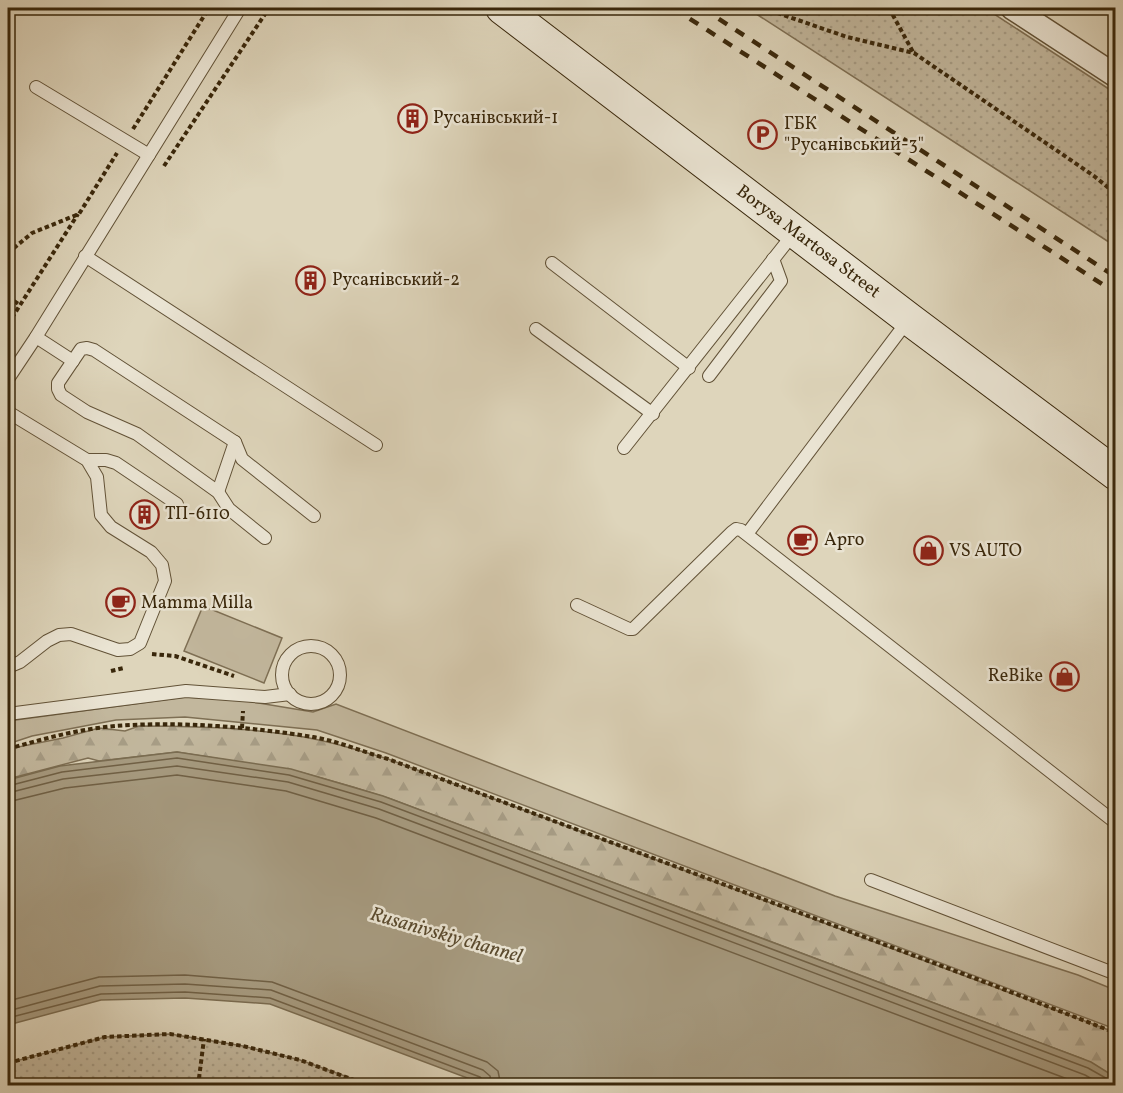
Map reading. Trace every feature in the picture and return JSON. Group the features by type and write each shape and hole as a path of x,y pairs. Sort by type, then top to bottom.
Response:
{"main road":[{"name":"Borysa Martosa Street","path":"502,8 794,232 1116,474"}],"street":[{"path":"1012,8 1116,76"}],"lane":[{"path":"8,379 240,8"},
{"path":"36,87 149,155"},
{"path":"624,448 794,232"},
{"path":"86,256 376,445"},
{"path":"709,376 781,281 773,259"},
{"path":"552,263 689,368"},
{"path":"747,534 909,319"},
{"path":"536,329 653,414"},
{"path":"36,337 73,361"},
{"path":"265,538 229,509 218,492 137,434 87,412 61,395 58,383 81,350 87,348 94,350 235,442 242,459 314,516"},
{"path":"8,412 87,460 97,477 101,515 111,527 151,552 162,565 165,581 140,643 130,649 118,650 71,634 59,635 47,641 20,662 8,667"},
{"path":"218,492 235,442"},
{"path":"87,460 106,460 116,463 177,504"},
{"path":"577,605 633,629 732,532 736,529 741,530 1116,823"},
{"path":"8,714 186,691 265,697 290,694 300,702 313,704 332,695 338,686 339,664 324,648 304,647 294,651 287,659 283,671 283,683 290,694"},
{"path":"872,880 1116,974"}],"path":[{"path":"161,171 269,8"},
{"path":"763,8 847,37 914,53 1094,176 1116,194"},
{"path":"889,8 914,53"},
{"path":"8,324 79,214"},
{"path":"8,297 20,305"},
{"path":"175,656 202,665"},
{"path":"8,748 117,726 185,725 315,737 399,763 1116,1033"},
{"path":"8,1063 105,1037 170,1034 243,1046 300,1060 370,1086"},
{"path":"198,1086 204,1039"}],"green space":[{"path":"747,8 985,8 1115,93 1115,246"},
{"path":"203,606 282,638 264,683 184,651"},
{"path":"185,697 241,700 313,712 336,704 835,896 1078,975 1115,990 1115,1029 386,753 317,730 185,717 116,720 32,736 8,744 8,721"},
{"path":"139,726 212,727 284,734 323,741 388,759 1114,1032 1116,1033 1115,1077 1083,1059 391,799 300,772 177,752 99,761 88,758 8,779 8,749 99,728 125,731"},
{"path":"170,1034 243,1046 300,1060 370,1085 8,1085 8,1063 105,1037"}],"water":[{"name":"Rusanivskiy channel","path":"177,752 291,769 383,796 1091,1062 1115,1077 1115,1085 486,1085 270,1004 185,998 101,1000 8,1025 8,780 60,766"}],"railway":[{"path":"673,8 1116,293"},
{"path":"702,8 1116,277"}],"place":[{"name":"Русанівський-1","path":"412,118"},
{"name":"ГБК \"Русанівський-3\"","path":"763,134"},
{"name":"Русанівський-2","path":"311,280"},
{"name":"ТП-6110","path":"144,514"},
{"name":"Арго","path":"803,540"},
{"name":"VS AUTO","path":"928,551"},
{"name":"Mamma Milla","path":"120,603"},
{"name":"ReBike","path":"1064,676"}]}
